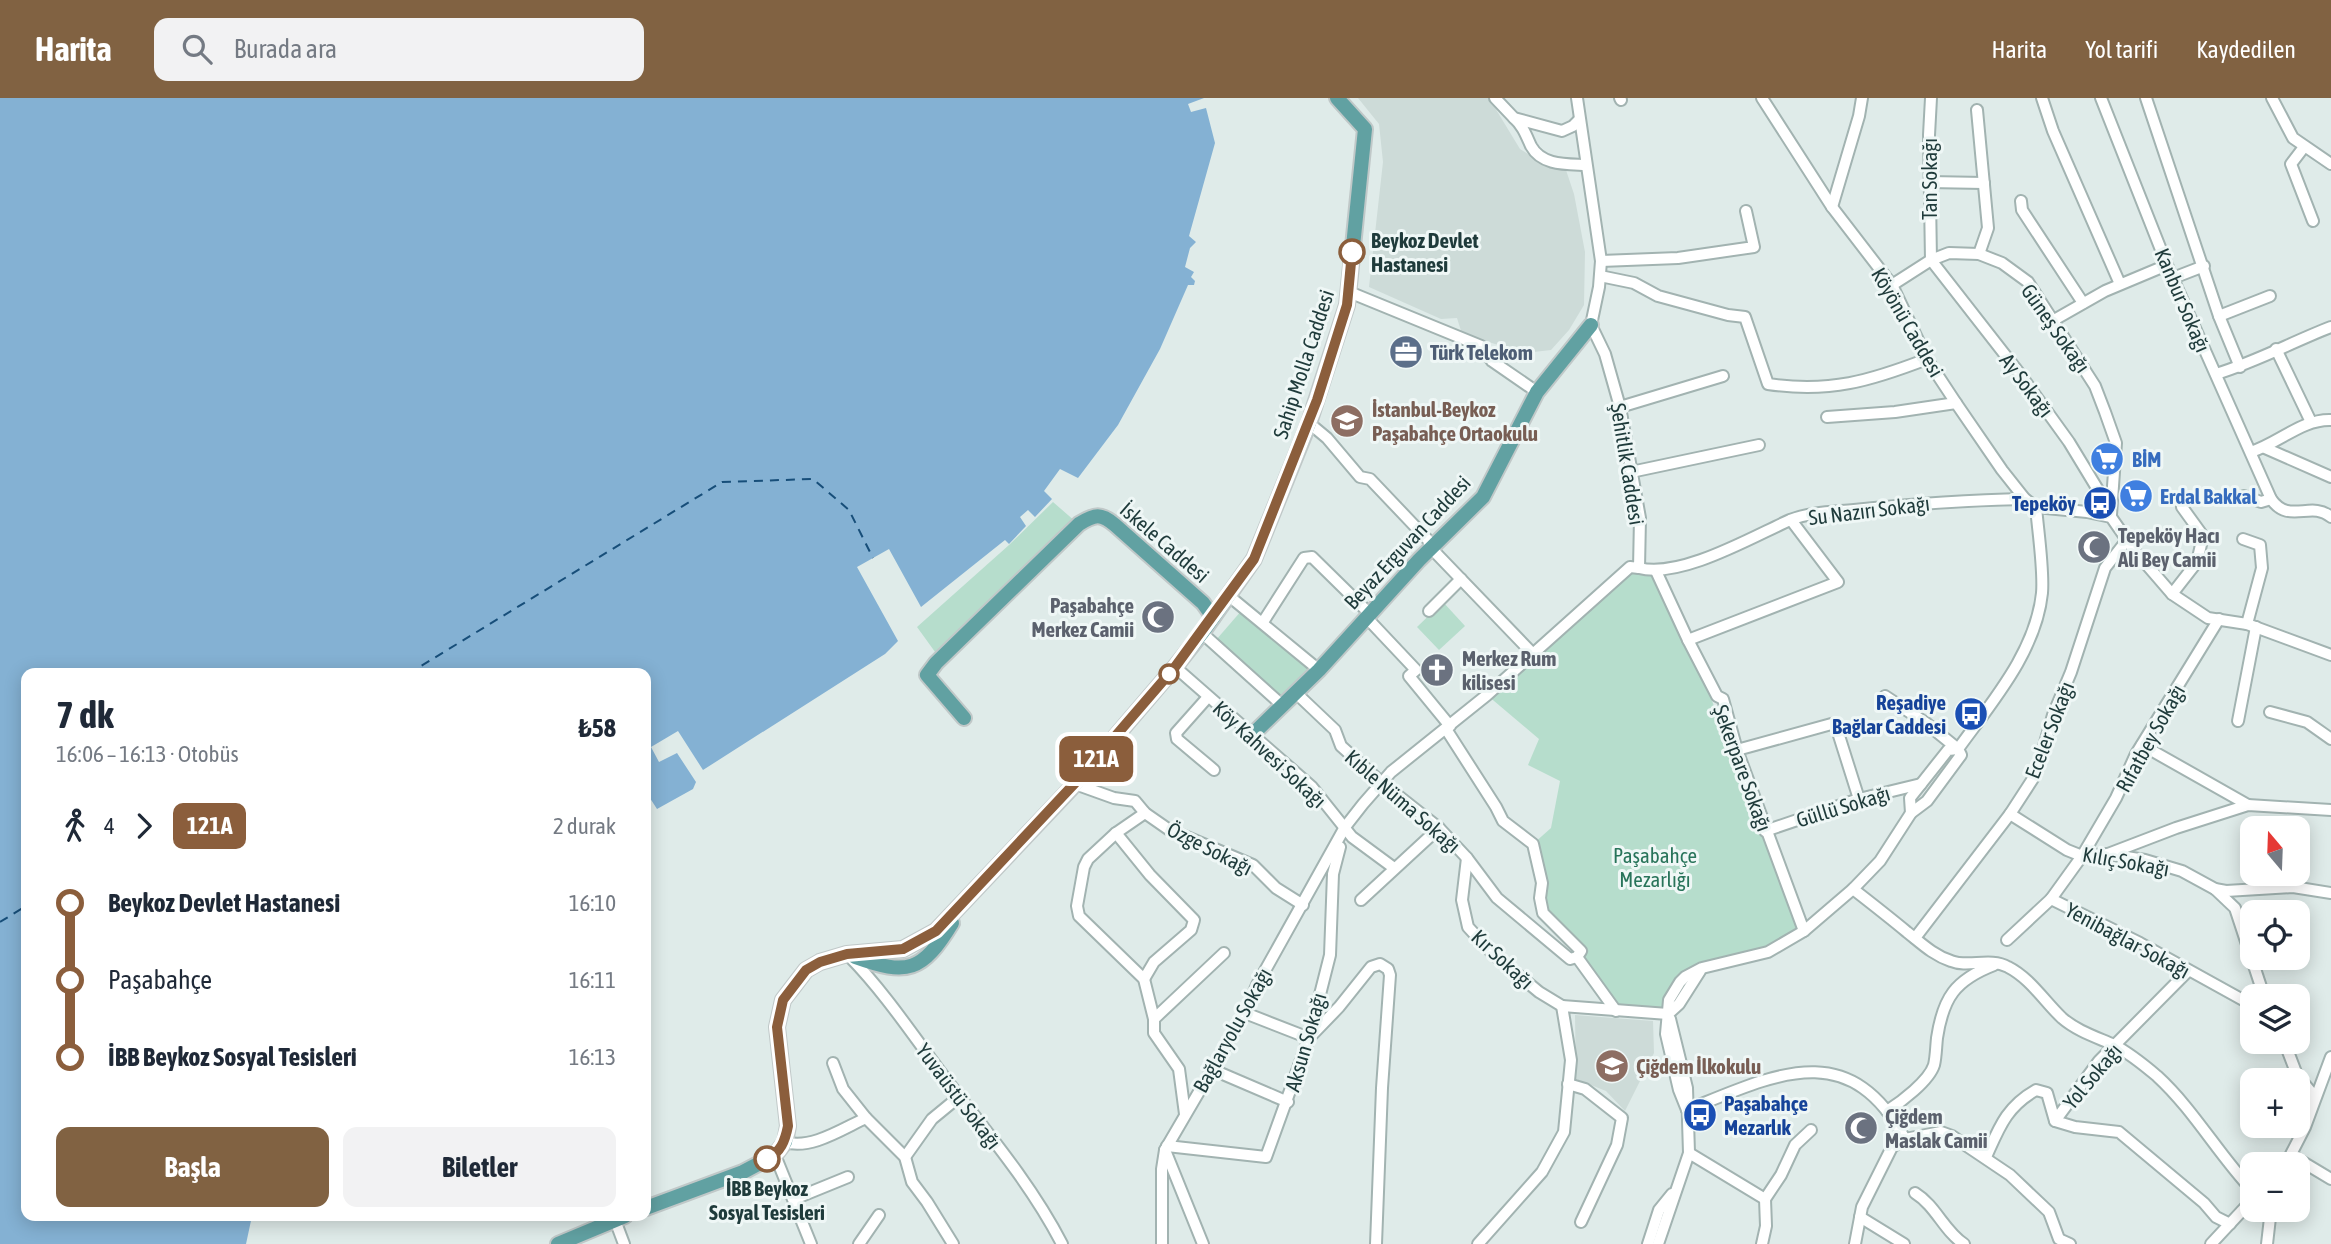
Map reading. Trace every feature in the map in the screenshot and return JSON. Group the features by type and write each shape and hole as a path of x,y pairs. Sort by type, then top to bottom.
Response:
{"main road":[{"name":"Sahip Molla Caddesi","path":"847,954 882,967 909,967 928,958 951,925 961,904 1075,783 1175,667 1254,559 1309,424 1349,292 1365,129 1337,98"},
{"name":"Beyaz Erguvan Caddesi","path":"1253,734 1319,670 1431,548 1483,497 1537,392 1591,325"},
{"name":"İskele Caddesi","path":"964,718 927,675 945,654 1088,518 1095,515 1103,515 1109,520 1203,603 1213,617"},
{"path":"651,1206 743,1172 775,1154 785,1142 788,1126 777,1027 783,1000 806,970 820,962 847,954"},
{"path":"558,1244 613,1221"}],"street":[{"path":"1495,98 1522,125 1533,149 1540,156 1549,161 1586,165"},
{"path":"1577,98 1601,261 1591,325"},
{"name":"Köyönü Caddesi","path":"1763,98 1832,207 1892,285 1927,359 1956,403 2002,470 2025,499 2036,507"},
{"path":"1832,207 1860,116 1862,98"},
{"name":"Tan Sokağı","path":"1931,98 1931,261"},
{"path":"2042,98 2063,154 2120,284"},
{"name":"Kanbur Sokağı","path":"2101,98 2167,265 2271,499"},
{"path":"2146,98 2219,316 2240,367"},
{"path":"2272,98 2292,138 2331,164"},
{"path":"1977,110 1989,228 1979,254"},
{"path":"1514,117 1562,131 1579,120"},
{"path":"2304,147 2291,164 2313,221"},
{"path":"1929,182 1984,183"},
{"path":"2021,201 2022,210 2083,303"},
{"path":"1601,261 1678,258 1754,247 1746,211"},
{"name":"Güneş Sokağı","path":"1892,285 1949,253 1979,254 2002,263 2028,282 2095,386 2116,443 2111,517"},
{"name":"Ay Sokağı","path":"1931,261 2020,374 2069,442 2111,517 2172,594 2208,618 2252,625 2331,655"},
{"path":"2054,320 2120,284 2167,265"},
{"path":"2173,278 2204,266"},
{"path":"1600,276 1634,283 1658,296 1745,317 1768,384 1802,388 1841,386 1881,376 1927,359"},
{"path":"1349,292 1482,346 1492,361 1537,392"},
{"path":"2219,316 2270,296"},
{"name":"Şehitlik Caddesi","path":"1591,325 1605,354 1620,407 1640,518 1639,568"},
{"path":"2216,374 2240,367 2331,327"},
{"path":"2276,349 2311,422"},
{"path":"1620,407 1723,376"},
{"path":"1827,417 1895,412 1956,403"},
{"path":"2251,452 2265,448 2311,422 2331,420"},
{"path":"1309,424 1328,438 1360,477 1370,479 1429,540 1431,548 1534,655"},
{"path":"1631,472 1759,445"},
{"path":"2265,448 2331,477"},
{"path":"2244,496 2261,502 2271,499 2276,507 2284,511 2316,510 2331,517"},
{"name":"Su Nazırı Sokağı","path":"1639,568 1656,570 1684,565 1760,536 1791,520 1821,513 1936,501 2025,499"},
{"path":"1911,813 1910,798 1948,750 1958,749 2011,674 2031,635 2042,593 2036,507 2111,517"},
{"path":"2172,594 2197,562 2203,537 2182,507"},
{"path":"1688,640 1839,582 1791,520"},
{"path":"2238,721 2262,568 2260,545 2243,539"},
{"name":"Eceler Sokağı","path":"1915,938 2010,814 2036,774 2053,715 2071,672 2105,568 2127,540"},
{"path":"1263,622 1304,558 1312,557 1368,615 1416,670 1409,676 1448,728 1503,821 1533,844 1542,883 1540,898 1543,913 1581,951 1577,957 1616,1011"},
{"path":"1345,827 1391,772 1534,655 1630,567 1639,568"},
{"name":"Şekerpare Sokağı","path":"1656,570 1717,696 1723,699 1737,750 1765,831 1804,931"},
{"path":"1429,611 1461,579"},
{"path":"1229,596 1319,670"},
{"name":"Rıfatbey Sokağı","path":"2082,856 2116,798 2142,745 2220,619"},
{"path":"1202,633 1282,705"},
{"name":"Köy Kahvesi Sokağı","path":"1175,667 1312,787 1352,837 1394,868"},
{"name":"Kıble Nüma Sokağı","path":"1296,693 1335,730 1341,746 1439,828 1467,858 1497,898 1570,959 1577,957"},
{"path":"1208,696 1176,733 1177,739 1213,770"},
{"path":"1658,1244 1689,1153 1686,1088 1668,1014 1669,1000 1685,977 1702,968 1768,952 1804,931 1853,889 1880,861 1911,813 1927,801 1961,755 1958,749 1926,723 1885,696"},
{"path":"2270,712 2307,722 2331,738"},
{"path":"1737,750 1835,723 1859,799"},
{"path":"2142,745 2248,805"},
{"name":"Özge Sokağı","path":"1075,783 1114,798 1135,801 1145,813 1168,829 1253,865 1276,888 1303,905"},
{"name":"Güllü Sokağı","path":"1765,831 1859,799 1922,784"},
{"path":"2108,854 2248,805 2331,810"},
{"path":"1145,813 1116,833 1088,859 1077,906 1079,916 1144,979 1154,1019 1154,1033 1180,1069 1185,1114"},
{"name":"Kılıç Sokağı","path":"2010,814 2067,850 2082,856 2108,854 2145,860 2182,871 2215,889 2226,891 2293,887 2331,893"},
{"name":"Bağlaryolu Sokağı","path":"1162,1244 1162,1169 1166,1148 1245,1013 1257,985 1345,827"},
{"name":"Aksun Sokağı","path":"1166,1148 1266,1157 1309,1038 1330,955 1333,874 1345,827"},
{"path":"1361,900 1439,828"},
{"path":"1116,833 1150,875 1194,920 1191,930 1154,962 1144,979"},
{"name":"Yenibağlar Sokağı","path":"2082,856 2051,899 2140,943 2240,999"},
{"name":"Kır Sokağı","path":"1467,858 1462,900 1468,927 1493,954 1539,992 1562,1006"},
{"path":"1853,889 1932,952 1953,963 1998,964 2009,967 2045,998 2062,1018 2116,1046 2156,1075 2202,1124 2214,1145 2240,1176"},
{"path":"2215,889 2235,908 2260,984"},
{"path":"2007,940 2051,899"},
{"path":"1154,1019 1224,953"},
{"name":"Yuvaüstü Sokağı","path":"847,954 872,979 1012,1166 1062,1244"},
{"path":"1245,1013 1309,1038 1371,968 1380,964 1388,969 1391,975 1382,1088 1376,1244"},
{"path":"1887,1111 1904,1100 1933,1067 1942,1010 1954,991 1974,973 1998,964"},
{"name":"Yol Sokağı","path":"2188,971 2099,1062 2055,1121 2075,1127 2119,1132 2204,1203 2216,1217 2230,1224"},
{"path":"1478,1244 1542,1172 1564,1132 1571,1060 1562,1006 1668,1014"},
{"path":"2289,1054 2297,1075 2315,1097"},
{"path":"2292,1152 2305,1127 2331,1056"},
{"path":"833,1063 844,1088 866,1118 905,1157 912,1182 928,1202 953,1244"},
{"path":"1211,1069 1287,1102"},
{"path":"1687,1110 1747,1086 1808,1071 1835,1073 1856,1082 1887,1111 1905,1139"},
{"path":"1569,1084 1586,1089 1622,1118 1615,1151 1581,1222"},
{"path":"1986,1157 2004,1117 2017,1103 2036,1090 2047,1093 2055,1121"},
{"path":"905,1157 932,1119 960,1096"},
{"path":"785,1142 793,1144 816,1141 866,1118"},
{"path":"1762,1244 1766,1226 1765,1199 1782,1175 1795,1145 1811,1130"},
{"path":"1855,1244 1863,1207 1892,1147 1905,1139 1941,1132 1986,1157 2010,1175 2049,1212 2059,1239 2070,1244"},
{"path":"1166,1148 1203,1244"},
{"path":"1689,1153 1765,1199"},
{"path":"775,1154 811,1244"},
{"path":"2310,1170 2331,1179"},
{"path":"794,1199 848,1177"},
{"path":"1648,1244 1659,1210 1677,1189"},
{"path":"1915,1194 1928,1201 1954,1237 1964,1244"},
{"path":"2211,1244 2240,1213"},
{"path":"859,1244 879,1215"},
{"path":"1860,1217 1904,1244"},
{"path":"620,1221 624,1244"},
{"path":"2267,1244 2270,1222"}],"shaded area":[{"path":"1358,98 1489,98 1520,149 1538,160 1566,170 1574,194 1585,252 1584,305 1569,330 1551,350 1525,353 1462,334 1457,318 1441,319 1369,287 1383,162 1379,124"},
{"name":"Çiğdem İlkokulu","path":"1575,1015 1653,1021 1654,1053 1625,1111 1606,1091 1576,1079"}],"green space":[{"path":"1053,502 1076,522 938,656 917,627"},
{"name":"Paşabahçe Mezarlığı","path":"1630,567 1656,571 1690,642 1761,832 1804,931 1768,952 1685,977 1668,1014 1616,1011 1547,912 1533,844 1551,828 1560,781 1528,765 1539,739 1487,695"},
{"path":"1443,602 1465,626 1439,650 1417,627"},
{"path":"1242,610 1311,669 1283,698 1216,640"}],"water":[{"path":"0,98 1204,98 1188,104 1191,112 1206,108 1215,143 1189,236 1196,242 1190,248 1185,267 1194,272 1191,277 1195,281 1194,285 1188,285 1160,349 1118,425 1078,478 1060,469 1044,491 1052,499 1035,517 1028,510 1020,517 1026,526 1009,544 1005,540 921,607 889,549 857,567 898,641 885,654 703,770 678,731 651,747 651,668 21,668 21,1221 251,1221 246,1244 0,1244"},
{"path":"651,747 659,762 677,753 696,782 693,789 657,809 651,800"}],"ferry route":[{"path":"418,668 722,482 813,479 849,510 873,558"},
{"path":"0,922 21,909"}],"bus line":[{"name":"121A","path":"767,1159 785,1142 788,1126 777,1027 783,1000 806,970 820,962 847,954 903,949 936,931 1075,783 1175,667 1254,559 1317,400 1347,305 1352,252"}],"place":[{"name":"Beykoz Devlet Hastanesi","path":"1352,252"},
{"name":"Türk Telekom","path":"1406,352"},
{"name":"İstanbul-Beykoz Paşabahçe Ortaokulu","path":"1347,421"},
{"name":"BİM","path":"2107,459"},
{"name":"Erdal Bakkal","path":"2136,496"},
{"name":"Tepeköy","path":"2100,503"},
{"name":"Tepeköy Hacı Ali Bey Camii","path":"2094,547"},
{"name":"Paşabahçe Merkez Camii","path":"1158,617"},
{"name":"Merkez Rum kilisesi","path":"1437,670"},
{"name":"Reşadiye Bağlar Caddesi","path":"1971,714"},
{"name":"Çiğdem İlkokulu","path":"1612,1066"},
{"name":"Paşabahçe Mezarlık","path":"1700,1115"},
{"name":"Çiğdem Maslak Camii","path":"1861,1128"},
{"name":"İBB Beykoz Sosyal Tesisleri","path":"767,1159"}]}
